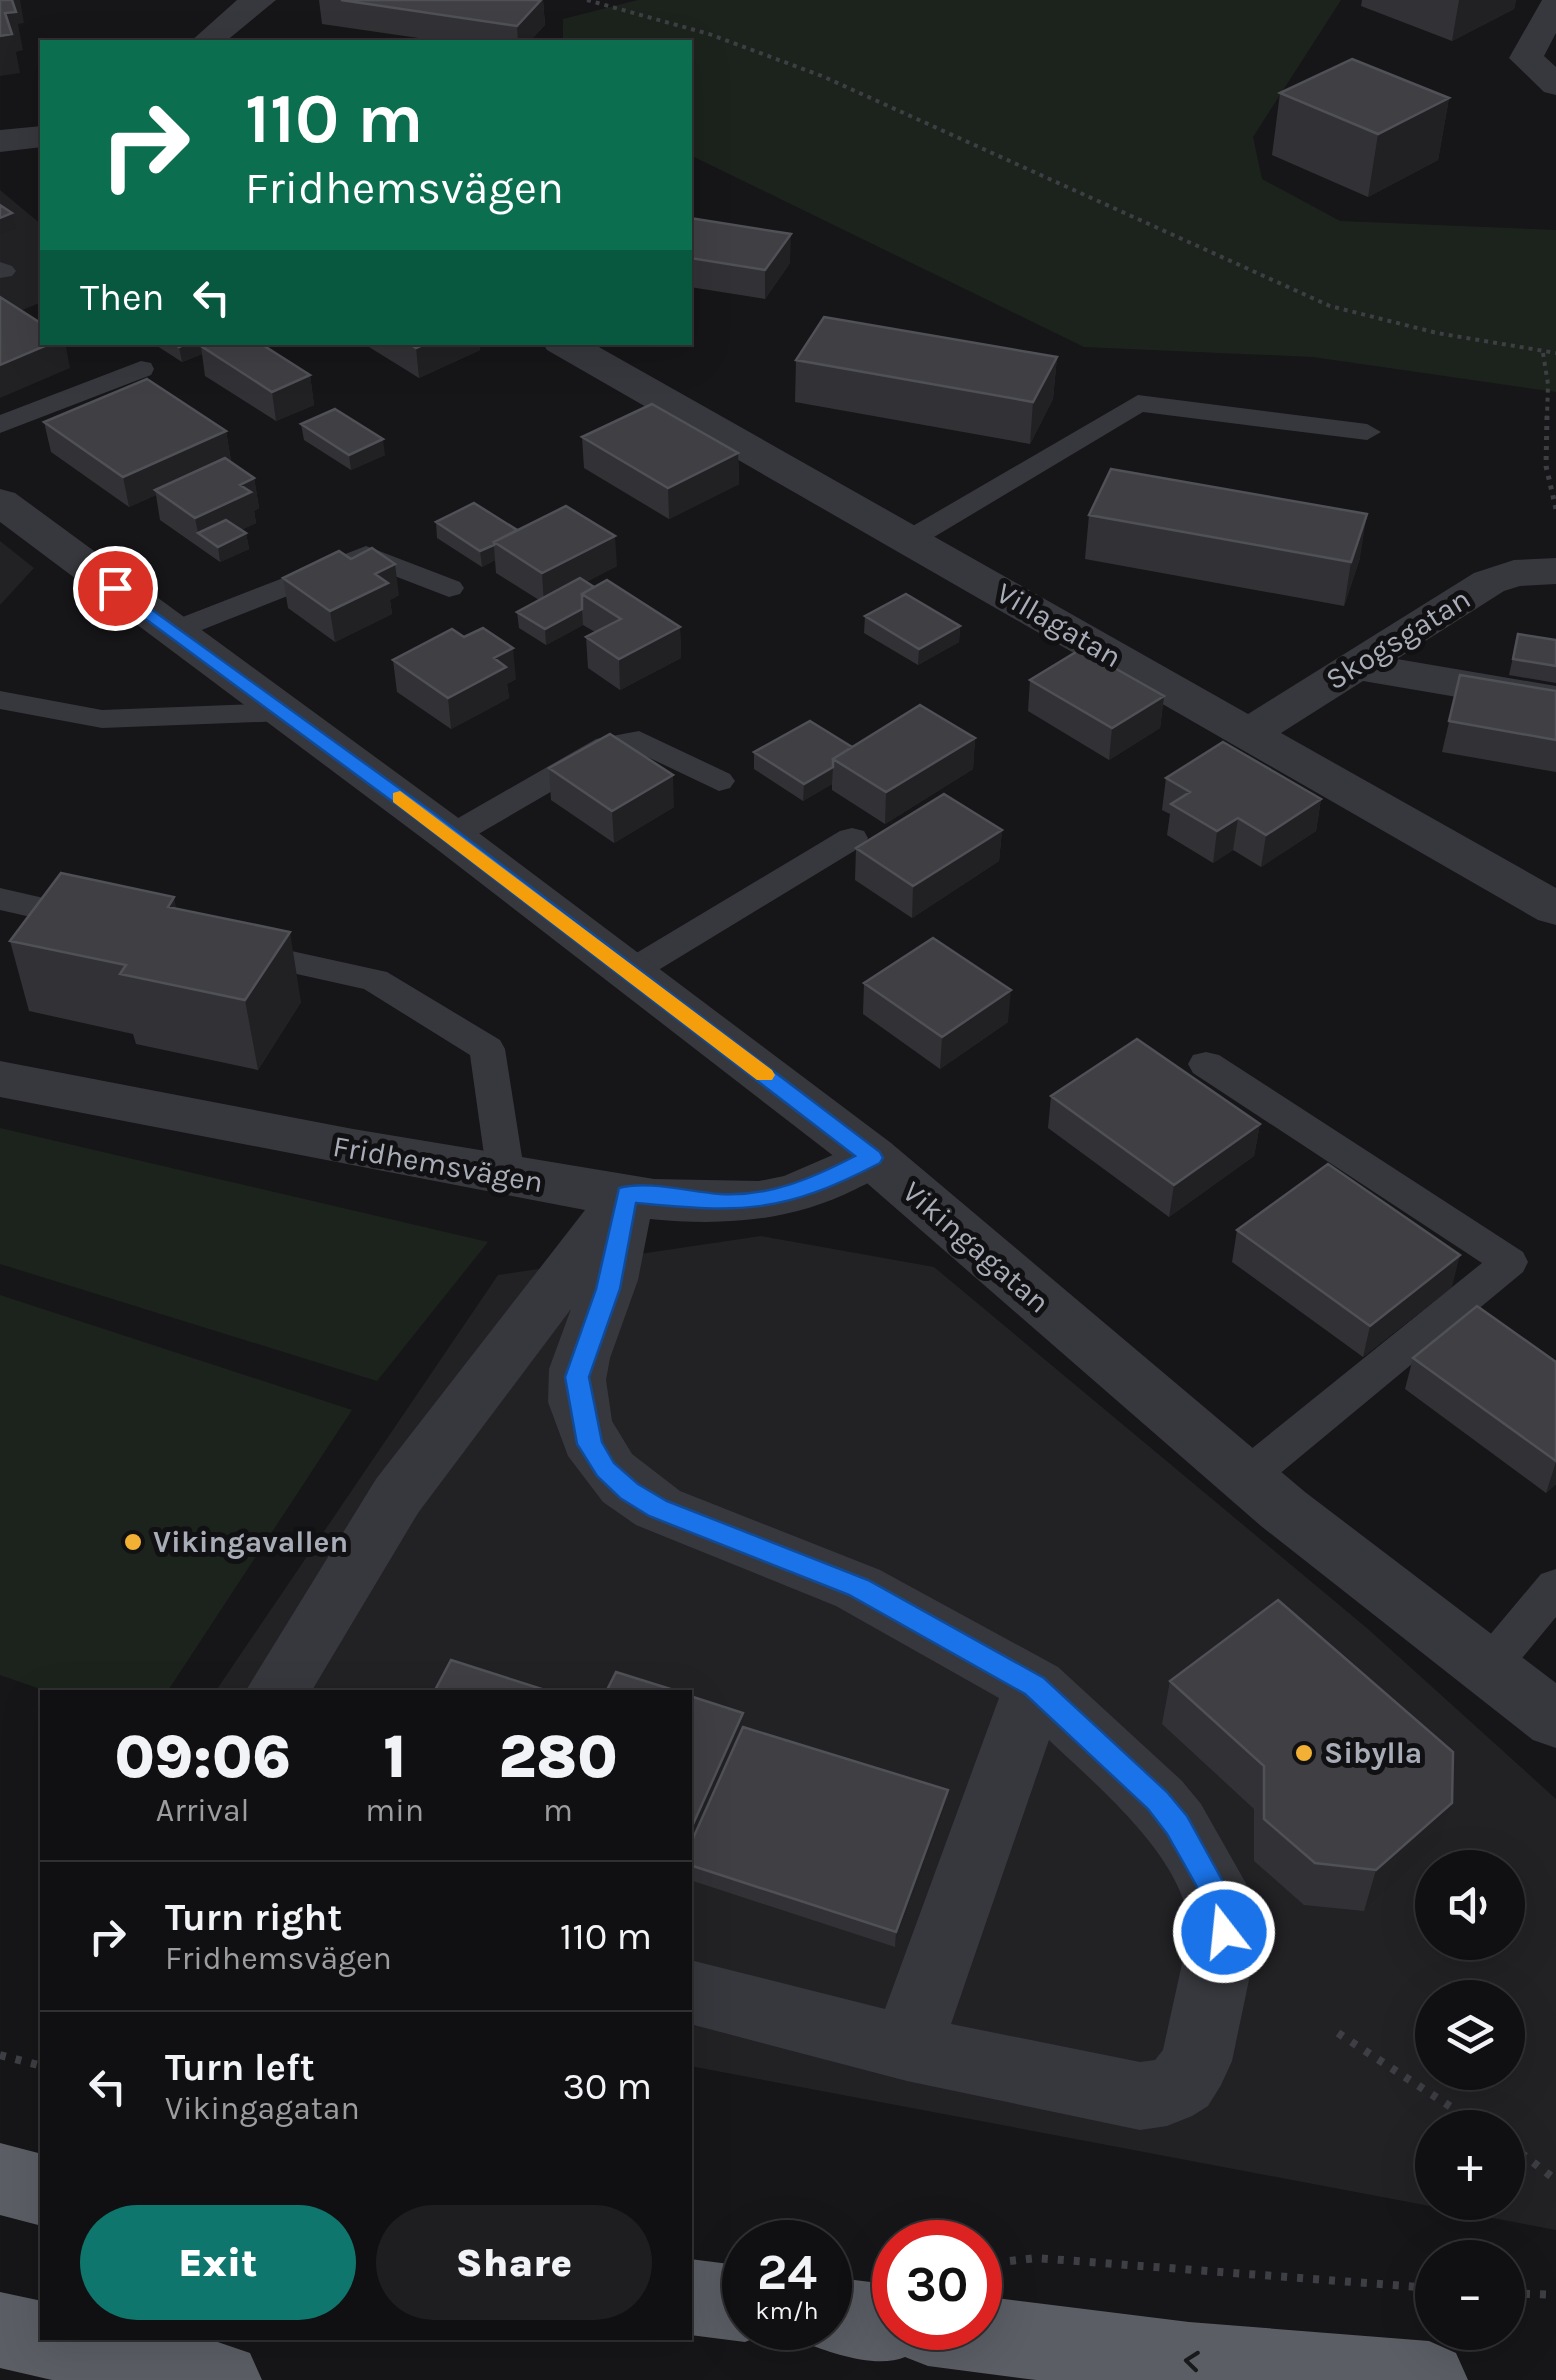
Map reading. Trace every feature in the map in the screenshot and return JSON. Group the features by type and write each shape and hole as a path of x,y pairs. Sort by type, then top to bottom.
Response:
{"highway":[{"path":"0,2179 40,2189"},
{"path":"692,2297 722,2301"},
{"path":"0,2330 40,2339"},
{"path":"1002,2337 1189,2360 1429,2380"},
{"path":"45,2340 223,2380"}],"street":[{"path":"208,40 260,0"},
{"path":"1556,2 1526,58 1556,86"},
{"path":"0,141 40,137"},
{"name":"Villagatan","path":"567,345 1556,909"},
{"name":"Vikingagatan","path":"0,502 451,836 872,1158 1246,1478 1556,1720"},
{"name":"Skogsgatan","path":"1249,733 1489,582 1514,573 1556,571"},
{"path":"1356,666 1556,700"},
{"name":"Fridhemsvägen","path":"0,1078 209,1124 627,1194 726,1203 761,1201 822,1183 872,1158"},
{"path":"627,1194 608,1289 577,1377 590,1444 606,1470 629,1491 658,1508 858,1588 1035,1686 1158,1801 1177,1825 1224,1909 1224,1932 1196,2061 1183,2082 1166,2092 1140,2096 907,2048 692,1993"},
{"path":"278,1690 397,1496 627,1194"},
{"path":"907,2048 1035,1686"}],"lane":[{"path":"0,425 141,369"},
{"path":"909,540 1138,403 1367,432"},
{"path":"173,631 366,555 449,588"},
{"path":"0,700 102,719 285,712"},
{"path":"451,836 607,746 638,741 719,780"},
{"path":"630,972 852,838"},
{"path":"0,899 112,924"},
{"path":"206,944 376,980 487,1049 506,1176"},
{"path":"1206,1064 1509,1262 1246,1478"},
{"path":"1488,1668 1556,1586"}],"path":[{"path":"587,0 709,34 822,76 1330,306 1437,333 1556,354"},
{"path":"1543,353 1548,384 1546,466 1556,509"},
{"path":"1338,2032 1457,2110"},
{"path":"0,2055 40,2065"},
{"path":"1525,2156 1556,2180"},
{"path":"1002,2263 1036,2258 1415,2287"},
{"path":"1525,2294 1556,2295"}],"shaded area":[{"path":"638,0 1341,0 1253,137 1262,179 1340,221 1556,230 1556,392 1313,357 1084,347 692,156 692,40 563,40 563,19"},
{"path":"0,190 40,223 40,303 0,319"},
{"path":"0,541 34,568 0,605"},
{"path":"0,1128 488,1242 377,1381 0,1264"},
{"path":"761,1236 934,1267 1368,1629 1556,1799 1556,2230 1503,2220 1525,2220 1525,2110 1415,2110 1415,2203 692,2066 692,1690 216,1690 498,1275"},
{"name":"Vikingavallen","path":"0,1295 352,1410 168,1690 43,1690 0,1675"}],"building":[{"path":"0,0 12,0 16,12 5,13 12,34 0,36"},
{"path":"341,0 541,0 517,26"},
{"path":"1352,59 1449,98 1378,134 1280,93"},
{"path":"0,205 12,213 0,218"},
{"path":"692,218 791,234 765,270 692,258"},
{"path":"0,297 40,323 40,345 47,345 0,365"},
{"path":"824,317 1057,357 1033,402 796,360"},
{"path":"263,345 310,375 272,392 201,346"},
{"path":"147,379 226,431 123,477 44,422"},
{"path":"652,404 738,453 668,488 582,437"},
{"path":"335,409 383,439 349,455 301,424"},
{"path":"225,458 254,478 240,485 251,492 195,518 155,490"},
{"path":"1111,469 1367,514 1351,562 1089,515"},
{"path":"474,503 517,530 480,551 436,522"},
{"path":"566,506 615,536 542,573 494,542"},
{"path":"226,520 246,533 218,547 198,533"},
{"path":"372,548 395,564 375,574 388,583 330,611 283,578 339,551 351,559"},
{"path":"580,578 594,587 582,594 582,609 545,629 517,612"},
{"path":"607,580 680,627 619,659 586,637 621,619 582,594"},
{"path":"906,594 960,626 919,649 865,616"},
{"path":"483,628 513,648 494,658 506,667 448,698 393,660 452,629 464,637"},
{"path":"1518,634 1556,640 1556,666 1513,659"},
{"path":"1081,649 1164,696 1112,728 1030,680"},
{"path":"1460,675 1556,691 1556,740 1449,721"},
{"path":"920,705 975,738 886,792 833,759"},
{"path":"810,721 852,747 833,759 833,767 804,784 754,752"},
{"path":"610,734 673,775 612,811 549,768"},
{"path":"1223,742 1321,799 1266,835 1238,818 1217,831 1171,804 1190,792 1166,778"},
{"path":"944,794 1002,830 913,886 856,848"},
{"path":"61,873 174,897 168,907 290,932 245,1000 120,974 126,965 10,941"},
{"path":"933,938 1011,990 942,1037 864,983"},
{"path":"1137,1039 1260,1124 1174,1185 1051,1096"},
{"path":"1328,1164 1460,1255 1370,1326 1237,1230"},
{"path":"1477,1306 1556,1362 1556,1461 1413,1358"},
{"path":"1278,1600 1453,1752 1452,1803 1376,1870 1315,1863 1264,1819 1264,1766 1170,1681"},
{"path":"451,1660 545,1690 435,1690"},
{"path":"616,1672 674,1690 607,1690"},
{"path":"692,1697 743,1713 692,1827"},
{"path":"743,1727 948,1790 896,1932 692,1866 692,1841"}],"slow traffic":[{"path":"400,797 764,1075"}],"place":[{"name":"Vikingavallen","path":"133,1542"},
{"name":"Sibylla","path":"1304,1753"}],"route":[{"path":"115,588 424,815 872,1158 822,1183 761,1201 726,1203 627,1194 608,1289 577,1377 590,1444 606,1470 629,1491 658,1508 858,1588 1035,1686 1158,1801 1177,1825 1224,1909 1224,1932"}]}
